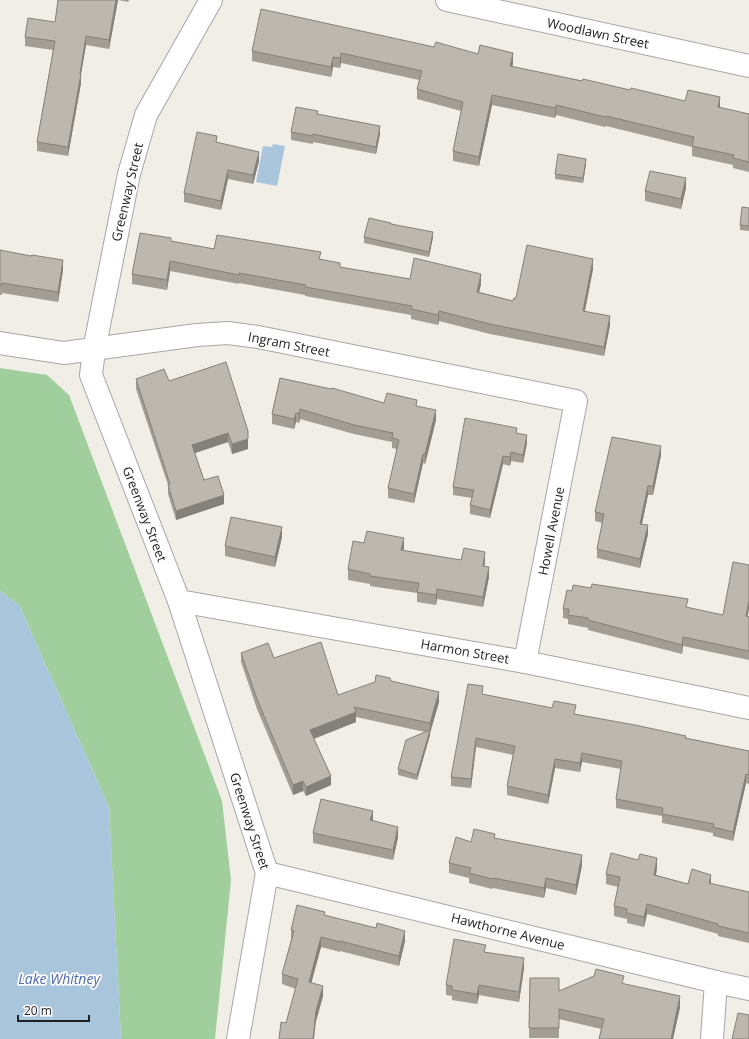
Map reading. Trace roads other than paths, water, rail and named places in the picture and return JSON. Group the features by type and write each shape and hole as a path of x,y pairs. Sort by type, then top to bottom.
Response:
{"street":[{"name":"Greenway Street","path":"211,0 146,116 129,174 94,350 91,375 179,601 268,873 238,1039"},
{"name":"Woodlawn Street","path":"447,0 749,66"},
{"name":"Ingram Street","path":"0,343 64,353 197,335 228,333 258,337 576,401"},
{"name":"Howell Avenue","path":"525,662 576,401"},
{"name":"Harmon Street","path":"179,601 525,662 749,708"},
{"name":"Hawthorne Avenue","path":"268,873 749,989"},
{"path":"712,1039 716,982"}],"water":[{"path":"273,144 285,146 277,186 256,182 263,146 272,147"},
{"name":"Lake Whitney","path":"0,591 19,605 109,807 121,1039 0,1039"}]}
